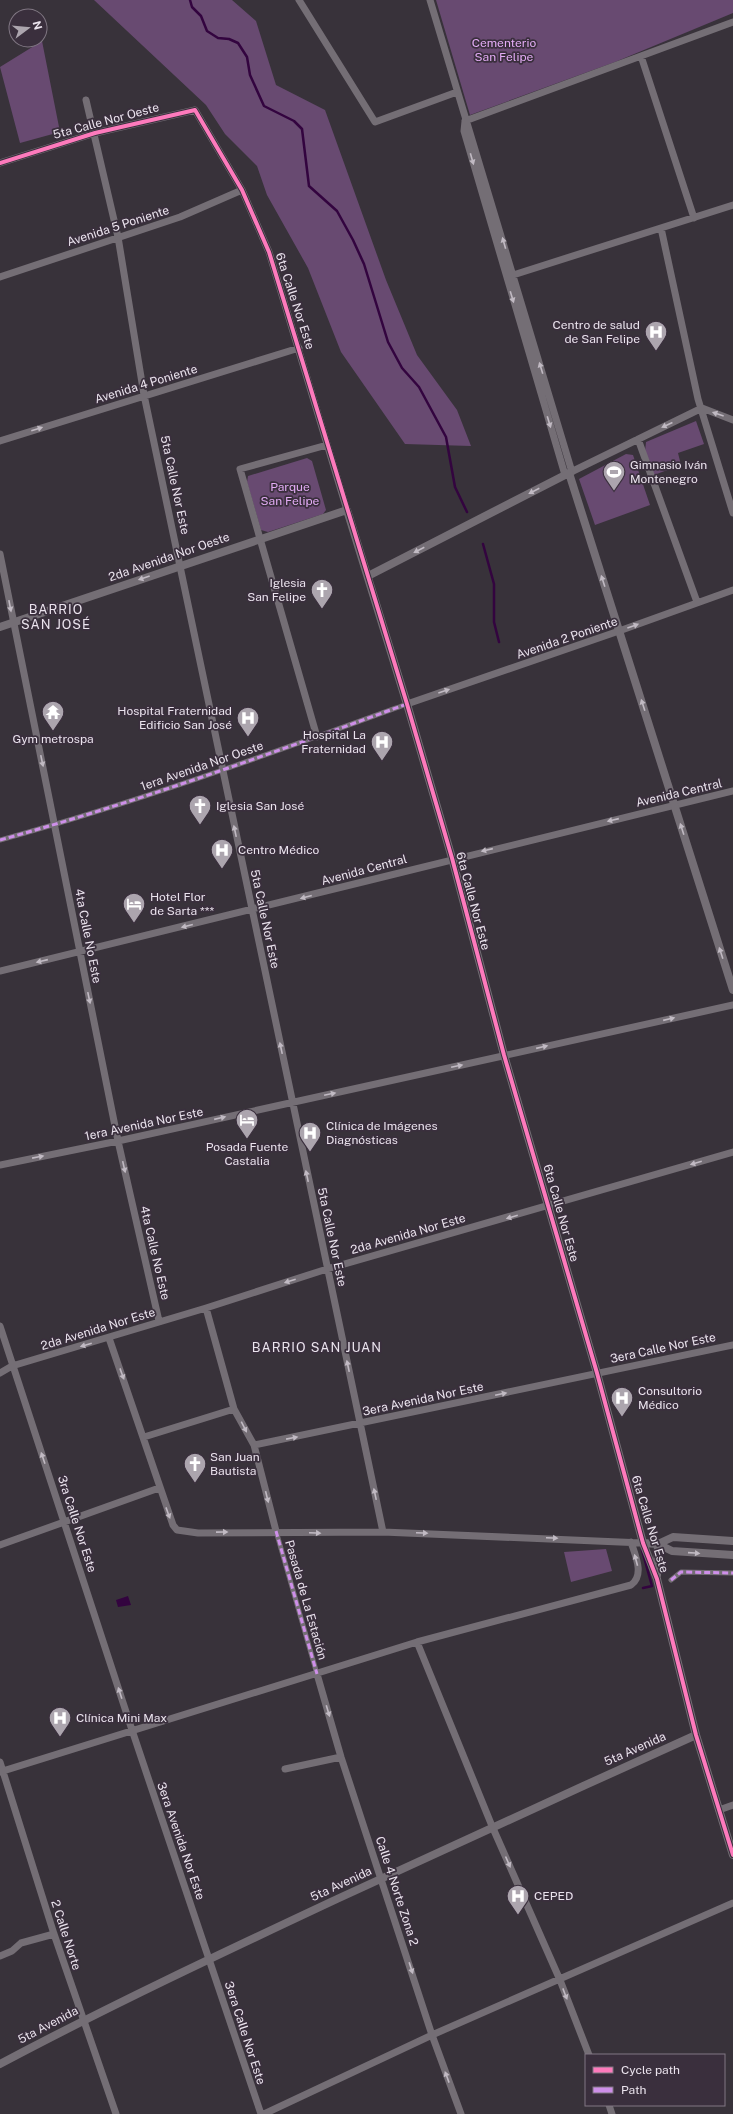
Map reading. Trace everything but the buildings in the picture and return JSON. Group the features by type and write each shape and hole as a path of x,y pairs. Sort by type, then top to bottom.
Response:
{"street":[{"path":"299,0 375,122 457,92"},
{"path":"430,0 465,121 470,129 510,276 569,474 733,990"},
{"path":"465,121 733,22"},
{"path":"641,56 694,218"},
{"name":"5ta Calle Nor Este","path":"86,100 95,133 118,237 144,395 181,565 222,771 383,1532"},
{"name":"5ta Calle Nor Oeste","path":"0,163 95,133 195,110"},
{"name":"6ta Calle Nor Este","path":"195,110 242,190 269,252 299,348 452,858 504,1055 597,1373 643,1543 657,1579 696,1735 733,1855"},
{"name":"Avenida 5 Poniente","path":"0,277 180,217 242,190"},
{"path":"510,276 733,205"},
{"path":"661,228 698,399 733,513"},
{"name":"Avenida 4 Poniente","path":"0,441 299,348"},
{"path":"368,576 702,408 733,420"},
{"path":"638,440 697,602"},
{"path":"318,736 240,469 327,445"},
{"name":"2da Avenida Nor Oeste","path":"0,627 347,510"},
{"name":"4ta Calle No Este","path":"0,554 118,1141 159,1321"},
{"name":"Avenida 2 Poniente","path":"407,704 733,590"},
{"name":"1era Avenida Nor Oeste","path":"0,840 55,825 222,771 407,704"},
{"name":"Avenida Central","path":"0,971 252,910 452,858 733,791"},
{"path":"292,1102 733,1005"},
{"name":"1era Avenida Nor Este","path":"0,1165 118,1141 292,1102"},
{"name":"2da Avenida Nor Este","path":"0,1373 12,1366 109,1338 327,1269 733,1152"},
{"path":"206,1308 234,1409 254,1445 276,1531"},
{"name":"3ra Calle Nor Este","path":"0,1326 132,1730"},
{"path":"109,1338 144,1437 159,1488 173,1525 177,1530 198,1533 276,1531 326,1533 383,1532 631,1542 658,1544 672,1551 733,1555"},
{"name":"3era Calle Nor Este","path":"597,1373 733,1345"},
{"name":"3era Avenida Nor Este","path":"254,1445 360,1424 597,1373"},
{"path":"144,1437 234,1409"},
{"path":"0,1545 159,1488"},
{"name":"Pasada de La Estación","path":"276,1531 317,1674"},
{"path":"658,1544 672,1538 733,1541"},
{"path":"1,1771 417,1642 631,1585 637,1579 638,1569 631,1542"},
{"name":"6ta Calle Nor Este","path":"657,1579 658,1544"},
{"path":"671,1580 682,1572 733,1573"},
{"path":"417,1642 492,1826 560,1980 589,2054"},
{"name":"Calle 4 Norte Zona 2","path":"317,1674 432,2036 461,2114"},
{"name":"3era Avenida Nor Este","path":"132,1730 209,1959"},
{"name":"5ta Avenida","path":"0,2064 83,2020 209,1959 492,1826 696,1735"},
{"path":"285,1770 342,1756"},
{"name":"2 Calle Norte","path":"0,1762 1,1771 54,1934 116,2114"},
{"path":"719,1810 733,1805"},
{"path":"262,2114 432,2036 733,1903"},
{"path":"0,1956 12,1951 21,1943 54,1934"},
{"name":"3era Calle Nor Este","path":"209,1959 262,2114"}],"green space":[{"path":"94,0 232,0 256,21 276,85 325,110 386,280 417,355 457,410 471,446 405,444 341,352 308,268 267,195 257,166 225,134 206,105"},
{"name":"Cementerio San Felipe","path":"436,0 733,0 733,13 615,62 470,115"},
{"path":"31,48 43,48 60,132 20,143 0,67"},
{"path":"696,421 704,444 678,453 681,465 654,475 645,452 646,442"},
{"name":"Gimnasio Iván Montenegro","path":"626,454 633,455 650,505 595,525 579,479"},
{"name":"Parque San Felipe","path":"307,458 312,461 326,510 323,514 268,532 261,530 247,482 248,476"},
{"path":"606,1549 612,1571 571,1582 564,1552"}],"shaded area":[{"path":"128,1596 131,1605 118,1607 116,1600"}],"waterway":[{"path":"190,0 192,7 201,16 207,31 218,38 229,39 238,43 247,57 250,75 264,106 294,121 302,129 309,186 337,211 353,240 364,264 388,342 402,368 419,387 446,437 455,487 467,512"},
{"path":"483,544 494,584 494,622 499,642"},
{"path":"642,1550 652,1586"},
{"path":"643,1588 652,1586"}],"marked path":[{"path":"0,840 103,810 154,793 255,759 407,704"},
{"path":"276,1531 317,1674"},
{"path":"671,1580 681,1572 733,1573"}],"cycle path":[{"path":"0,163 95,133 195,110 242,190 269,252 407,704 452,858 504,1055 597,1373 643,1543 657,1579 696,1735 733,1855"}],"place":[{"name":"Centro de salud de San Felipe","path":"656,352"},
{"name":"Gimnasio Iván Montenegro","path":"614,492"},
{"name":"Iglesia San Felipe","path":"322,610"},
{"name":"Gym metrospa","path":"53,732"},
{"name":"Hospital Fraternidad Edificio San José","path":"248,738"},
{"name":"Hospital La Fraternidad","path":"382,762"},
{"name":"Iglesia San José","path":"200,826"},
{"name":"Centro Médico","path":"222,870"},
{"name":"Hotel Flor de Sarta ***","path":"134,924"},
{"name":"Posada Fuente Castalia","path":"247,1140"},
{"name":"Clínica de Imágenes Diagnósticas","path":"310,1152"},
{"name":"Consultorio Médico","path":"622,1418"},
{"name":"San Juan Bautista","path":"195,1484"},
{"name":"Clínica Mini Max","path":"60,1738"},
{"name":"CEPED","path":"518,1916"}],"district":[{"name":"BARRIO SAN JOSÉ","path":"56,616"},
{"name":"BARRIO SAN JUAN","path":"317,1347"}]}
